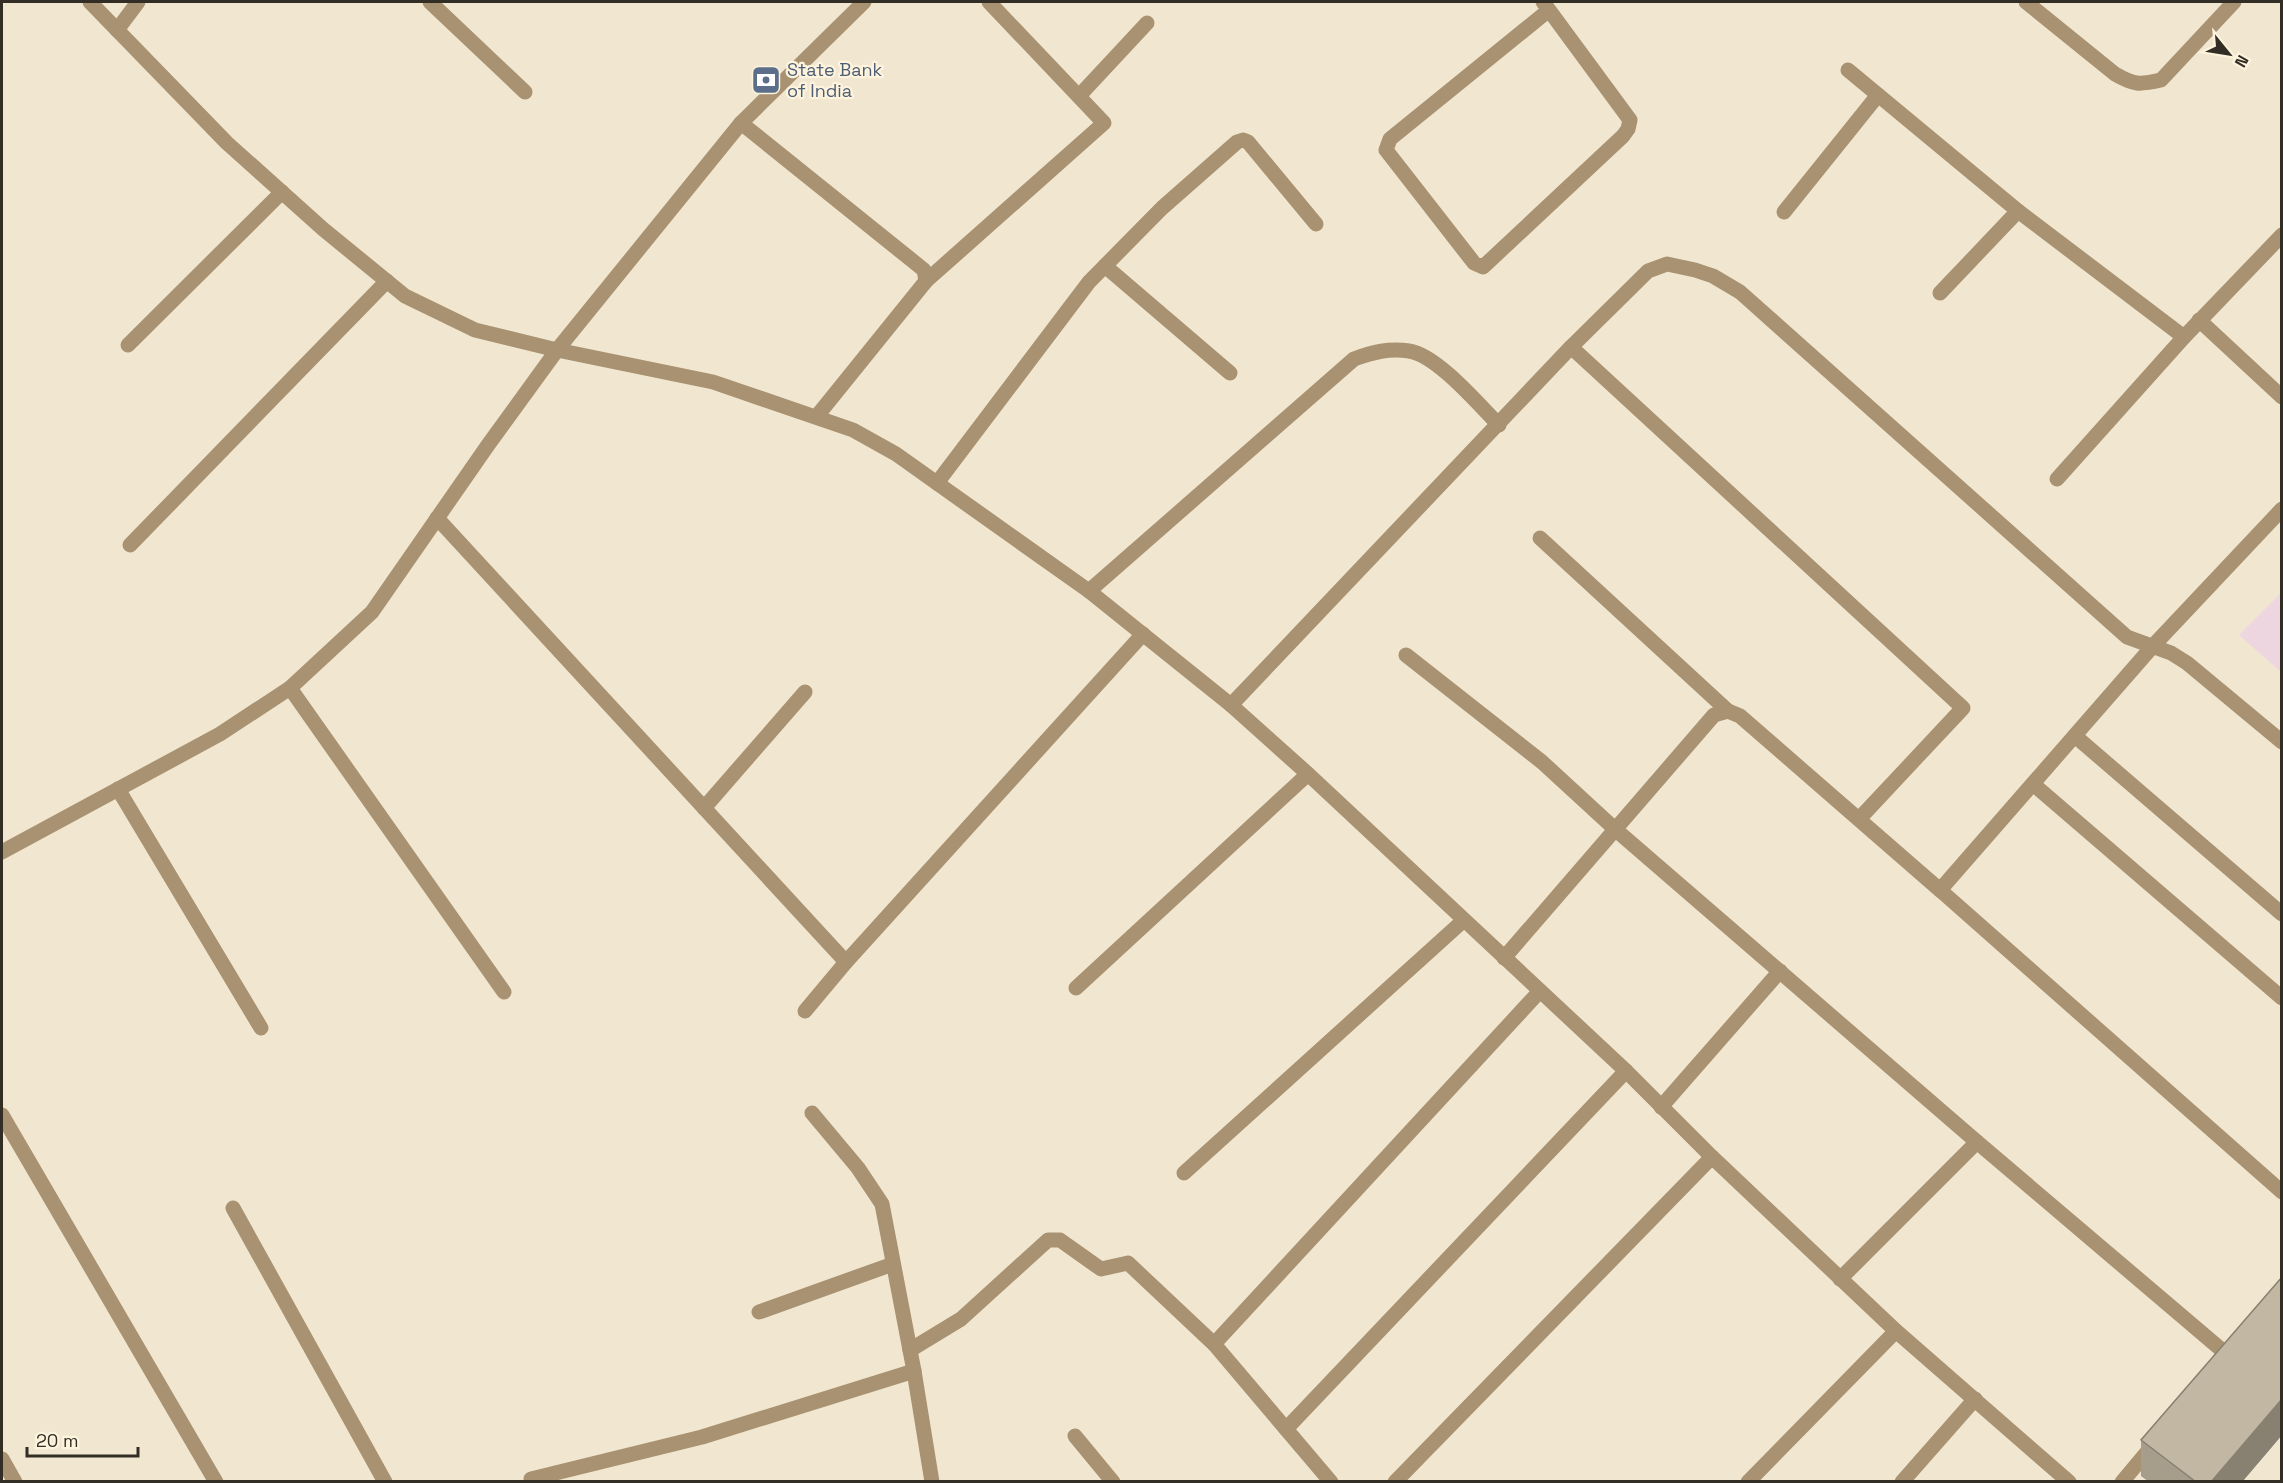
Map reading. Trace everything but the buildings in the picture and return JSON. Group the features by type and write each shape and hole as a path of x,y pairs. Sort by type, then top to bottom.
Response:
{"street":[{"path":"90,2 227,143 323,229 405,296 475,330 557,350 713,382 853,430 896,454 1089,591 1232,705 1308,774 1626,1071 1840,1279 2068,1482"},
{"path":"117,30 138,2"},
{"path":"430,2 525,93"},
{"path":"2,852 220,734 290,688 372,612 557,350 741,123 864,2"},
{"path":"817,416 926,281 1104,123 989,2"},
{"path":"2026,2 2115,74 2132,84 2144,84 2161,80 2234,2"},
{"path":"1546,6 1630,120 1628,129 1483,267 1474,263 1386,150 1390,139 1546,6"},
{"path":"1079,96 1147,23"},
{"path":"1848,70 2018,211 2184,337"},
{"path":"1784,212 1878,95"},
{"path":"741,123 924,270 926,281"},
{"path":"937,483 1089,282 1161,208 1237,142 1242,140 1248,142 1316,224"},
{"path":"128,345 282,192"},
{"path":"1940,293 2018,211"},
{"path":"2057,479 2199,320 2282,235"},
{"path":"1232,705 1571,347 1648,270 1667,264 1713,276 1740,292 2127,637 2171,653 2187,663 2282,742"},
{"path":"1105,266 1230,373"},
{"path":"130,545 387,281"},
{"path":"2199,320 2282,397"},
{"path":"1571,347 1963,708 1858,819"},
{"path":"1089,591 1354,359 1379,350 1412,351 1439,365 1499,425"},
{"path":"1940,890 2152,647 2282,510"},
{"path":"437,518 846,962"},
{"path":"1540,538 1728,711 1740,716 2282,1192"},
{"path":"805,1011 846,962 1143,634"},
{"path":"1406,655 1542,762 1616,830 2230,1357"},
{"path":"290,688 504,993"},
{"path":"704,808 805,692"},
{"path":"1504,958 1714,715 1728,711"},
{"path":"2075,736 2282,914"},
{"path":"1076,988 1308,774"},
{"path":"2033,784 2282,998"},
{"path":"118,789 261,1028"},
{"path":"1184,1173 1464,921"},
{"path":"1661,1107 1780,970"},
{"path":"1214,1344 1540,991"},
{"path":"1286,1429 1626,1071"},
{"path":"812,1113 858,1168 882,1204 914,1371 932,1482"},
{"path":"2,1115 216,1482"},
{"path":"1840,1279 1977,1142"},
{"path":"1395,1482 1712,1157"},
{"path":"233,1208 386,1482"},
{"path":"910,1350 961,1319 1048,1240 1060,1240 1101,1269 1128,1263 1214,1344 1331,1482"},
{"path":"759,1312 893,1264"},
{"path":"1748,1482 1896,1331"},
{"path":"531,1479 702,1437 914,1371"},
{"path":"1902,1482 1975,1399"},
{"path":"1075,1436 1113,1482"},
{"path":"2122,1482 2160,1437"},
{"path":"2,1459 15,1482"}],"shaded area":[{"path":"2281,593 2281,672 2239,635"}],"place":[{"name":"State Bank of India","path":"766,80"}]}
